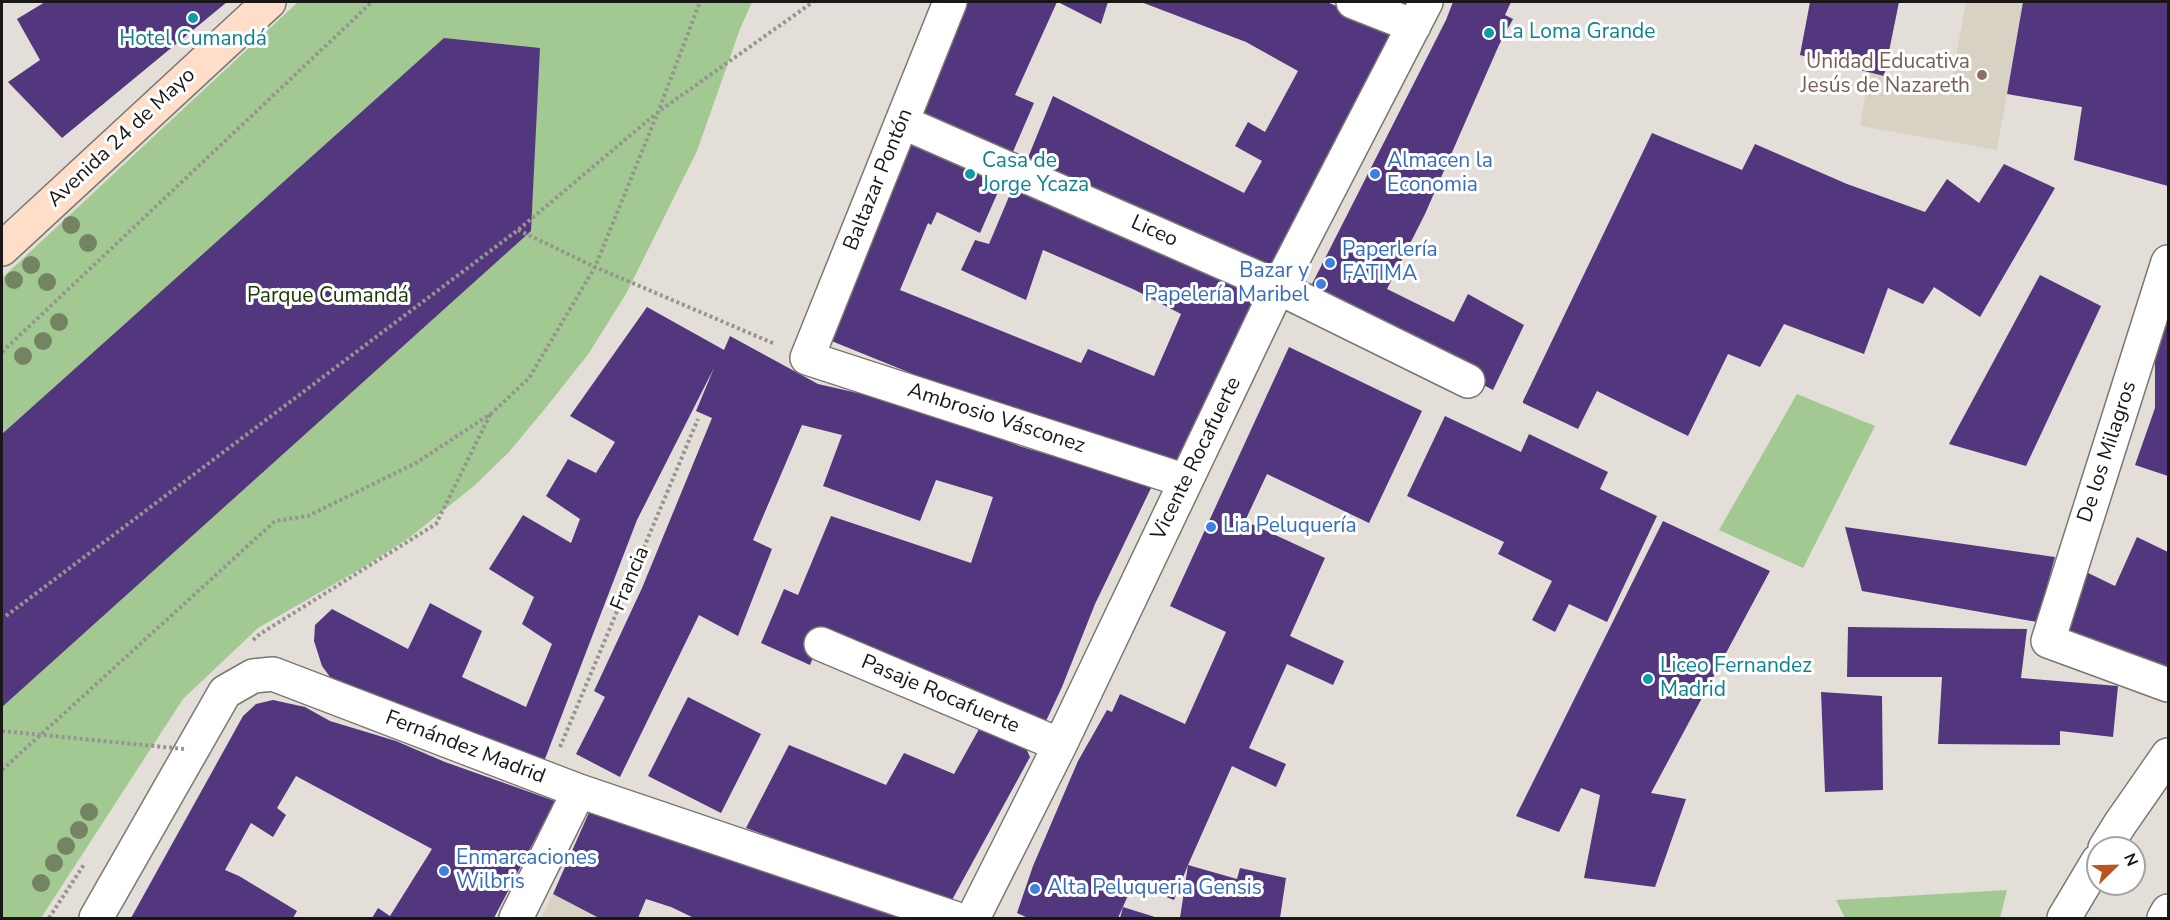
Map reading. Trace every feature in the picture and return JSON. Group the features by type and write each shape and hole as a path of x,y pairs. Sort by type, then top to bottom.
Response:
{"main road":[{"name":"Avenida 24 de Mayo","path":"2,249 269,2"}],"street":[{"name":"Baltazar Pontón","path":"807,357 951,2"},
{"path":"1353,2 1420,14"},
{"name":"Vicente Rocafuerte","path":"973,918 1060,745 1278,288 1420,14"},
{"name":"Liceo","path":"902,122 1278,288 1468,381"},
{"name":"De los Milagros","path":"2169,262 2048,641 2169,685"},
{"name":"Ambrosio Vásconez","path":"807,357 1186,481"},
{"name":"Pasaje Rocafuerte","path":"821,644 1060,745"},
{"name":"Fernández Madrid","path":"96,918 225,692 253,676 273,674 579,791 954,918"},
{"path":"2113,836 2169,755"},
{"path":"516,918 579,791"},
{"path":"2064,918 2086,881"},
{"path":"2164,918 2169,911"}],"path":[{"path":"2,352 372,2"},
{"path":"2,770 275,521 308,516 416,463 492,413 528,378 595,267 700,2"},
{"path":"6,616 518,231 658,112 813,2"},
{"path":"518,231 595,267 807,357"},
{"name":"Francia","path":"563,740 698,419"},
{"path":"2,731 184,749"}],"shaded area":[{"name":"Unidad Educativa Jesús de Nazareth","path":"1966,2 2023,2 1997,150 1860,126 1869,73 1950,88"},
{"path":"553,894 599,918 541,918"}],"green space":[{"name":"Parque Cumandá","path":"298,2 752,2 740,29 697,151 626,294 589,353 548,405 509,452 475,485 409,538 258,628 183,699 41,918 2,918 2,278"},
{"path":"1797,394 1875,426 1803,568 1719,530"},
{"path":"2007,890 2000,918 1845,918 1836,900"}],"building":[{"path":"45,2 227,2 62,138 8,82 40,60 17,19"},
{"path":"964,2 1057,2 1015,95 1034,103 1009,161 914,115"},
{"path":"1058,2 1108,2 1101,24"},
{"path":"1141,2 1327,2 1394,31 1270,272 1025,165 1053,96 1244,193 1262,161 1235,146 1248,122 1265,132 1298,71 1246,42"},
{"path":"1453,2 1511,2 1505,15 1513,19 1499,45 1425,214 1387,289 1454,322 1468,294 1524,325 1493,390 1314,295 1312,284"},
{"path":"1810,2 1899,2 1884,76 1800,55"},
{"path":"2023,2 2168,2 2168,186 2074,160 2082,107 2007,94"},
{"path":"444,38 540,48 531,231 2,707 2,434"},
{"path":"909,133 1005,176 980,233 937,212 931,225 928,223 900,290 1081,363 1088,349 1154,376 1181,314 1135,290 1043,250 1026,300 961,270 975,240 989,244 1016,180 1260,290 1176,470 945,387 829,340"},
{"path":"1652,133 1742,170 1755,144 1847,184 1925,212 1947,179 1979,203 2004,164 2055,188 1980,317 1934,287 1923,304 1888,288 1864,354 1784,324 1760,367 1728,354 1688,436 1597,391 1578,429 1523,401"},
{"path":"2040,275 2101,306 2026,466 1949,444"},
{"path":"647,307 724,350 730,336 818,384 959,420 1019,446 1152,486 1095,604 1046,721 948,678 896,661 824,630 810,665 761,643 784,589 798,595 831,516 971,563 993,497 936,480 920,521 823,486 842,435 802,425 753,540 772,549 738,636 699,615 620,777 576,754 605,697 594,691 642,588 712,418 696,411 714,368 637,520 543,764 330,677 322,666 314,641 315,625 332,609 408,649 430,603 482,631 462,677 526,707 552,644 522,624 534,597 489,569 523,515 571,543 580,519 546,496 568,459 596,473 615,442 570,416"},
{"path":"2168,310 2168,476 2135,465 2155,408 2155,350"},
{"path":"1289,347 1422,411 1369,523 1267,474 1245,521 1325,558 1290,636 1344,661 1333,685 1287,664 1249,748 1286,764 1276,787 1232,766 1174,900 1133,884 1118,918 1028,918 1017,913 1033,866 1078,761 1107,710 1112,712 1120,694 1185,724 1226,632 1170,606"},
{"name":"Liceo Fernandez Madrid","path":"1445,416 1521,452 1529,434 1608,472 1600,489 1657,516 1607,622 1569,604 1555,632 1532,620 1552,581 1498,554 1504,542 1407,496"},
{"name":"Liceo Fernandez Madrid","path":"1663,521 1770,571 1651,793 1686,799 1655,887 1584,878 1600,795 1581,788 1559,832 1516,816"},
{"path":"1845,527 2055,557 2037,622 1862,591"},
{"path":"2137,537 2168,552 2168,672 2065,633 2084,571 2115,586"},
{"path":"1848,627 2027,629 2021,678 2118,686 2113,737 2060,731 2060,745 1938,744 1942,677 1847,677"},
{"name":"Liceo Fernandez Madrid","path":"1821,692 1882,696 1883,790 1825,792"},
{"path":"688,697 761,734 721,813 648,776"},
{"path":"273,700 305,707 330,721 396,741 445,762 555,801 494,918 372,918 378,908 390,916 432,849 296,776 277,808 286,815 273,837 251,823 225,870 297,911 293,918 131,918 243,716 256,704"},
{"path":"979,729 1025,746 1030,757 952,900 882,878 746,828 789,745 886,785 904,753 954,774"},
{"path":"591,808 921,918 694,918 646,899 638,918 599,918 553,894"},
{"path":"1188,865 1237,879 1240,868 1286,878 1280,918 1180,918"},
{"path":"1123,907 1158,918 1120,918"}],"place":[{"name":"Hotel Cumandá","path":"193,18"},
{"name":"La Loma Grande","path":"1489,33"},
{"name":"Unidad Educativa Jesús de Nazareth","path":"1982,75"},
{"name":"Casa de Jorge Ycaza","path":"970,174"},
{"name":"Almacen la Economia","path":"1375,174"},
{"name":"Paperlería FATIMA","path":"1330,263"},
{"name":"Bazar y Papelería Maribel","path":"1321,284"},
{"name":"Lia Peluquería","path":"1211,527"},
{"name":"Liceo Fernandez Madrid","path":"1648,679"},
{"name":"Enmarcaciones Wilbris","path":"444,871"},
{"name":"Alta Peluqueria Gensis","path":"1035,889"}]}
